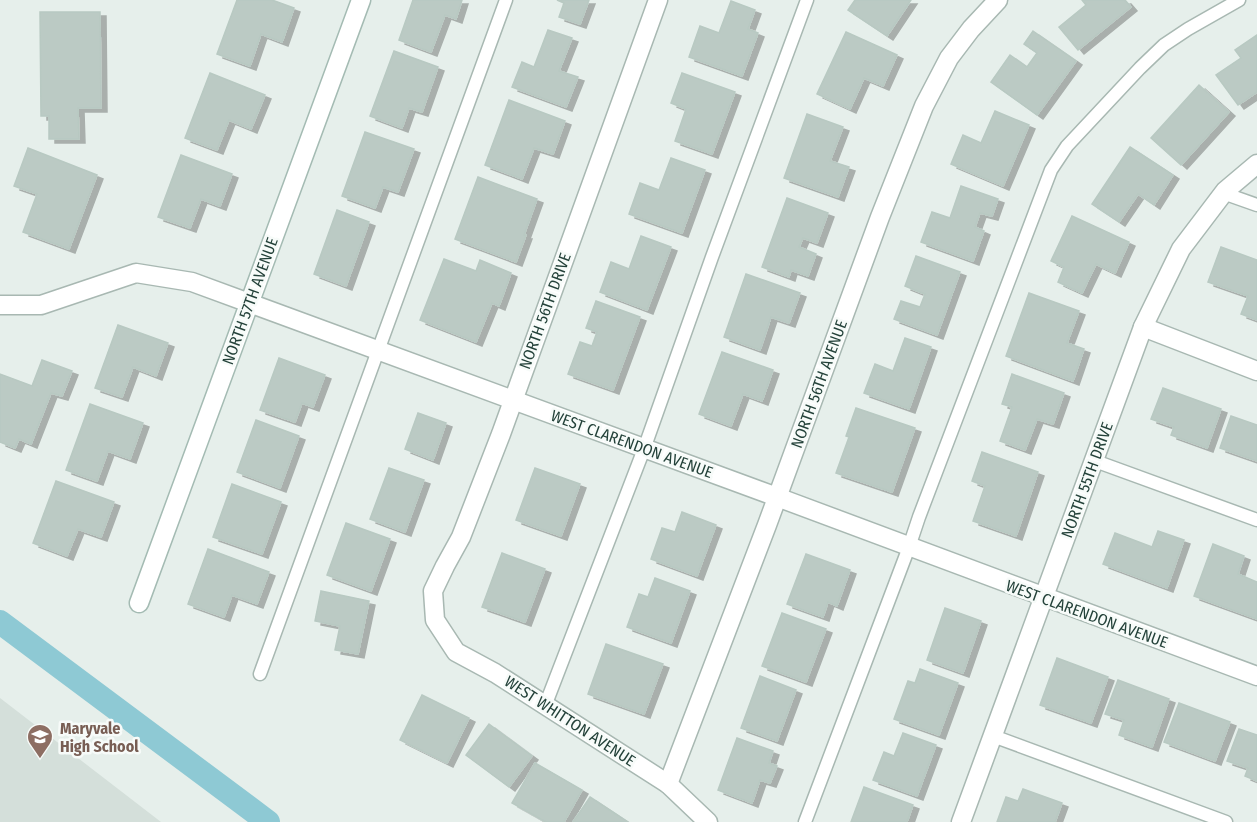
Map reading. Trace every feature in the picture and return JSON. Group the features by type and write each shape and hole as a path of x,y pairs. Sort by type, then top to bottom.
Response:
{"street":[{"name":"NORTH 57TH AVENUE","path":"139,603 361,0"},
{"name":"NORTH 56TH DRIVE","path":"435,620 433,591 461,537 658,0"},
{"name":"NORTH 56TH AVENUE","path":"668,784 880,217 924,106 949,58 971,29 999,0"},
{"name":"NORTH 55TH DRIVE","path":"961,822 1143,327 1181,249 1223,193 1257,164"},
{"name":"WEST CLARENDON AVENUE","path":"0,305 41,305 136,273 192,282 1257,676"},
{"path":"1143,327 1257,370"},
{"name":"WEST WHITTON AVENUE","path":"435,620 456,652 495,673 668,784 708,822"}],"lane":[{"path":"260,674 506,0"},
{"path":"545,706 644,449 807,0"},
{"path":"806,822 1051,170 1067,146 1164,45 1239,0"},
{"path":"1223,193 1257,205"},
{"path":"1095,461 1257,520"},
{"path":"993,736 1226,822"}],"shaded area":[{"name":"Maryvale High School","path":"0,698 161,822 0,822"}],"building":[{"path":"237,0 272,0 294,8 282,42 261,34 250,66 217,54"},
{"path":"413,0 462,0 456,19 445,15 431,52 399,40"},
{"path":"557,0 589,0 580,24 559,17 564,3"},
{"path":"855,0 911,0 887,36 848,10"},
{"path":"1082,0 1125,0 1131,7 1078,50 1059,27 1086,5"},
{"path":"731,1 755,10 748,29 758,33 742,76 689,57 700,26 719,33"},
{"path":"40,12 100,12 101,108 78,108 79,139 49,139 49,116 41,116"},
{"path":"548,30 572,38 559,71 578,77 566,107 512,87 522,62 534,67"},
{"path":"1033,31 1076,61 1037,115 991,82 1010,55 1027,67 1037,53 1024,44"},
{"path":"846,32 897,55 883,86 864,78 850,109 817,94"},
{"path":"1257,35 1257,92 1238,105 1216,75 1241,58 1235,50"},
{"path":"394,51 438,67 422,112 409,108 402,128 370,116"},
{"path":"210,73 265,95 251,129 229,120 217,150 185,138"},
{"path":"682,73 735,92 712,154 675,141 686,109 671,103"},
{"path":"1199,85 1229,112 1181,165 1151,138"},
{"path":"509,100 565,121 553,154 534,148 522,179 485,165"},
{"path":"995,111 1029,125 1003,186 951,164 963,135 981,143"},
{"path":"807,114 843,127 830,161 849,167 838,197 784,178"},
{"path":"365,132 414,149 398,192 383,187 375,208 342,196"},
{"path":"1130,147 1173,175 1154,205 1138,194 1119,222 1092,204"},
{"path":"28,148 97,175 69,249 23,232 37,194 14,186"},
{"path":"181,155 232,174 220,206 201,199 190,228 158,217"},
{"path":"671,158 705,170 682,233 629,214 640,183 659,190"},
{"path":"478,177 537,199 516,262 455,239"},
{"path":"961,186 998,199 992,216 980,213 975,227 984,231 973,261 921,242 932,212 950,218"},
{"path":"787,198 828,213 817,243 803,238 799,247 816,254 808,276 791,270 789,277 762,267"},
{"path":"337,210 369,222 346,286 314,274"},
{"path":"1072,216 1129,242 1115,273 1096,264 1082,293 1058,282 1064,267 1051,261"},
{"path":"641,236 671,247 647,310 600,292 611,262 629,269"},
{"path":"1221,247 1257,260 1257,320 1241,314 1248,296 1208,282"},
{"path":"916,256 960,272 937,335 894,319 901,301 920,307 925,294 905,286"},
{"path":"444,259 476,271 480,260 511,273 499,306 492,303 476,342 420,320"},
{"path":"746,274 800,293 789,323 771,317 760,350 724,337"},
{"path":"1029,293 1079,311 1067,343 1084,349 1073,381 1006,356"},
{"path":"596,301 640,317 613,390 568,374 580,342 592,346 597,332 586,328"},
{"path":"118,325 168,343 156,376 133,367 122,397 95,388"},
{"path":"905,338 931,347 909,409 864,393 875,364 893,371"},
{"path":"722,352 773,370 762,401 743,394 731,426 699,414"},
{"path":"279,358 325,375 313,407 302,403 295,422 260,410"},
{"path":"42,360 72,371 62,396 51,393 31,444 19,439 15,448 0,442 0,374 32,386"},
{"path":"1012,374 1064,393 1053,424 1037,419 1025,450 1000,441 1012,407 1002,404"},
{"path":"1163,388 1221,409 1207,448 1171,435 1174,427 1151,419"},
{"path":"90,404 143,423 130,459 108,451 97,481 66,470"},
{"path":"856,408 915,428 892,492 836,473 849,437 846,436"},
{"path":"418,413 446,423 433,460 405,449"},
{"path":"1231,416 1257,425 1257,461 1220,448"},
{"path":"256,420 299,436 280,488 237,472"},
{"path":"982,452 1038,472 1016,536 973,521 985,486 972,481"},
{"path":"389,468 424,480 405,532 370,519"},
{"path":"535,468 580,484 561,536 516,520"},
{"path":"56,481 114,502 101,537 78,529 67,556 33,543"},
{"path":"232,484 281,502 262,554 213,537"},
{"path":"682,512 716,525 697,576 651,559 662,528 675,532"},
{"path":"346,523 390,539 371,591 327,575"},
{"path":"1158,531 1184,540 1167,588 1103,564 1115,533 1152,547"},
{"path":"1213,544 1244,556 1238,574 1257,582 1257,619 1194,596"},
{"path":"208,549 269,572 257,604 232,595 224,617 188,604"},
{"path":"502,553 545,569 525,622 482,607"},
{"path":"806,554 850,570 837,606 828,602 823,617 787,604"},
{"path":"655,578 690,591 671,643 627,627 639,594 648,597"},
{"path":"321,591 369,601 358,654 335,650 340,626 315,621"},
{"path":"945,608 981,621 963,673 927,660"},
{"path":"782,613 826,629 806,682 762,666"},
{"path":"606,644 663,664 644,714 588,694"},
{"path":"1057,658 1108,677 1091,723 1040,705"},
{"path":"920,669 958,683 939,735 894,719 908,681 915,683"},
{"path":"760,676 796,690 777,741 741,728"},
{"path":"1118,680 1169,699 1152,747 1119,735 1124,720 1105,714"},
{"path":"422,695 469,718 447,763 400,740"},
{"path":"1179,703 1230,722 1215,761 1164,742"},
{"path":"489,724 532,756 509,787 466,755"},
{"path":"1239,729 1257,735 1257,781 1245,776 1248,768 1227,761"},
{"path":"903,733 936,745 917,796 873,780 884,752 894,756"},
{"path":"737,738 773,751 769,763 777,766 770,783 760,780 752,803 718,790"},
{"path":"535,763 582,790 564,822 546,822 512,803"},
{"path":"864,787 913,805 907,822 851,822"},
{"path":"1023,789 1062,803 1055,822 997,822 1006,797 1018,801"},
{"path":"590,797 628,822 573,822"}],"waterway":[{"path":"0,622 268,822"}],"place":[{"name":"Maryvale High School","path":"40,760"}]}
